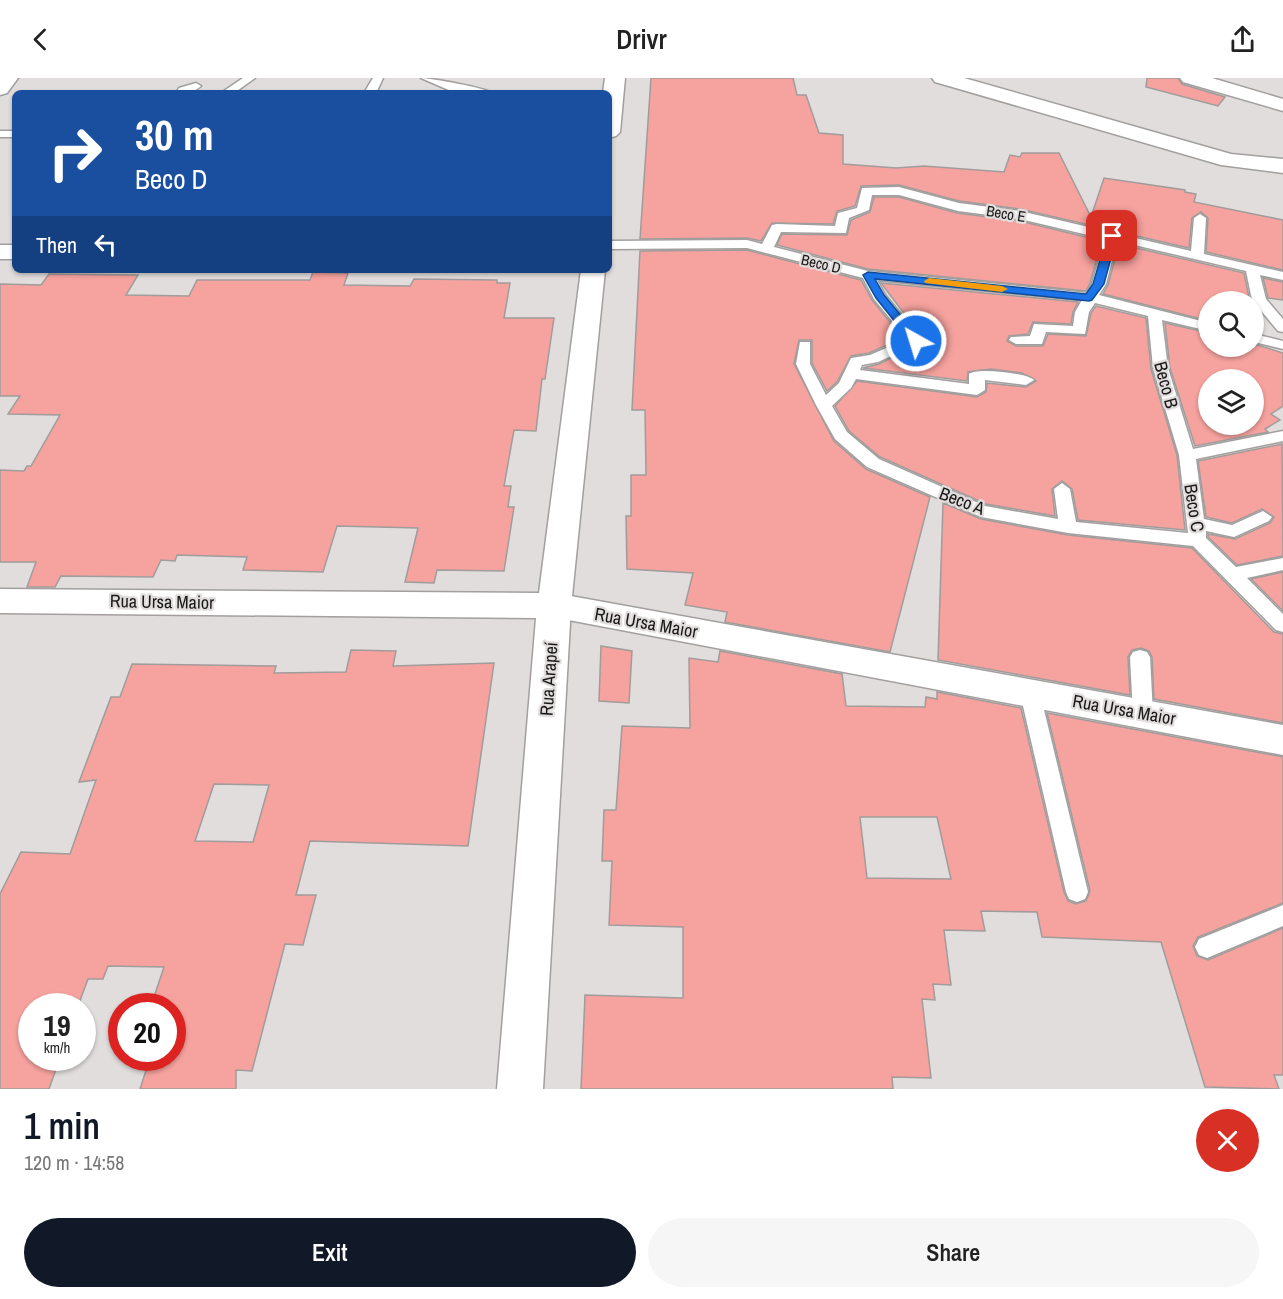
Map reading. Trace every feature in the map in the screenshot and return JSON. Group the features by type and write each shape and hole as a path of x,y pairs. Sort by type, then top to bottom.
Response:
{"street":[{"path":"0,89 8,78"},
{"path":"612,94 615,78"},
{"path":"942,78 1229,160 1283,166"},
{"path":"1190,78 1283,105"},
{"name":"Rua Arapeí","path":"520,1089 554,606 593,273"},
{"name":"Rua Ursa Maior","path":"0,601 554,606 1283,740"}],"lane":[{"path":"232,90 250,78"},
{"path":"426,78 451,88 465,90"},
{"path":"183,90 196,86"},
{"name":"Beco E","path":"766,249 777,228 841,230 843,216 863,210 867,191 899,191 958,207 1020,215 1283,276"},
{"path":"1197,256 1200,218"},
{"path":"1016,340 1037,341 1039,327 1080,332 1082,312 1089,297 1099,284 1112,236"},
{"name":"Beco D","path":"612,245 747,244 868,275 1089,297 1198,324"},
{"path":"1252,270 1259,300 1283,328"},
{"path":"824,405 846,385 856,361 873,359 916,341 879,296 868,275"},
{"name":"Beco B","path":"1155,313 1154,335 1161,379 1187,455"},
{"path":"1264,340 1283,345"},
{"name":"Beco A","path":"805,345 803,364 842,435 873,463 981,511 1068,527 1196,531 1234,531 1263,517"},
{"path":"850,374 977,390 977,374 1026,380"},
{"path":"1187,455 1283,436"},
{"name":"Beco C","path":"1187,455 1196,531 1233,574 1283,625"},
{"path":"1062,489 1068,527"},
{"path":"1233,574 1283,564"},
{"path":"1140,657 1143,714"},
{"path":"1030,693 1077,892"},
{"path":"1206,947 1283,915"}],"building":[{"path":"651,78 793,78 797,95 806,95 819,133 843,135 843,164 896,168 924,166 1004,172 1010,155 1020,157 1022,153 1059,153 1091,217 1104,178 1185,190 1185,192 1196,194 1194,202 1283,220 1283,270 1206,252 1208,218 1201,212 1192,218 1189,248 1020,209 959,201 899,185 861,186 855,206 837,211 833,224 772,223 761,241 747,238 640,239"},
{"path":"1147,78 1178,78 1182,84 1225,97 1218,106 1146,87"},
{"path":"874,197 899,197 957,213 1020,221 1102,241 1090,283 1086,291 868,269 777,245 782,234 847,235 851,220 870,212"},
{"path":"1119,244 1244,273 1248,291 1198,291 1198,318 1103,294 1108,285"},
{"path":"747,250 861,280 872,300 903,338 869,353 851,356 837,382 827,391 812,363 812,340 799,340 794,364 834,441 866,469 930,497 890,652 725,622 727,612 685,605 693,573 627,569 626,516 631,516 631,475 646,475 645,410 632,410 640,251"},
{"path":"313,273 348,273 344,285 410,286 414,279 497,280 497,283 510,283 504,318 554,318 545,379 542,379 536,431 514,430 504,486 511,486 508,507 514,507 504,571 437,570 434,583 405,582 418,528 337,526 323,572 243,570 247,557 177,555 175,561 161,560 153,577 61,576 55,587 27,587 36,562 0,562 0,470 24,471 27,466 31,466 60,415 8,414 20,396 0,396 0,284 41,285 49,274 138,275 126,295 189,296 197,280 310,280"},
{"path":"1263,278 1283,282 1283,300 1268,298"},
{"path":"881,283 1078,302 1071,324 1033,322 1028,334 1009,336 1007,341 1016,346 1043,346 1048,334 1086,336 1091,313 1096,306 1146,318 1151,369 1177,455 1185,530 1078,520 1072,489 1062,481 1052,489 1055,516 986,504 880,457 849,431 835,406 857,381 977,397 986,392 987,383 1026,387 1036,381 1022,373 991,369 968,372 967,381 863,368 879,364 925,341"},
{"path":"1165,323 1198,330 1198,357 1264,357 1264,347 1283,353 1283,406 1271,414 1280,420 1265,429 1268,432 1264,433 1264,369 1198,369 1198,435 1252,435 1195,446 1170,368"},
{"path":"1282,444 1283,556 1237,565 1208,537 1208,534 1235,539 1270,523 1274,517 1262,509 1232,523 1206,517 1198,461"},
{"path":"943,503 981,519 1068,535 1192,548 1274,632 1283,634 1283,723 1154,699 1152,657 1149,651 1141,648 1132,650 1128,657 1130,695 938,660"},
{"path":"1283,572 1283,611 1251,579"},
{"path":"601,646 632,651 629,703 599,701"},
{"path":"351,650 396,651 393,666 494,663 468,846 310,841 296,895 316,895 303,945 285,944 252,1071 236,1070 236,1089 140,1089 146,1071 186,1071 186,993 155,993 164,967 108,966 103,979 88,979 83,993 18,993 18,1071 55,1071 49,1089 0,1089 0,894 21,852 70,854 96,780 79,782 111,697 120,697 132,664 276,666 274,673 346,672","holes":["214,784 269,785 253,842 195,841"]},
{"path":"720,651 842,674 846,706 925,707 926,697 937,699 937,692 1021,708 1064,892 1068,901 1076,904 1086,901 1090,891 1047,713 1283,757 1283,903 1198,937 1193,946 1197,956 1208,960 1283,928 1283,1075 1274,1075 1279,1089 1205,1087 1161,942 1042,937 1037,912 981,911 985,931 944,930 951,985 933,984 935,1000 922,999 931,1078 892,1077 893,1089 581,1089 585,995 683,998 683,927 609,925 612,861 602,861 604,810 616,810 622,726 690,728 689,658 718,662","holes":["860,817 937,817 951,879 867,878"]}],"slow traffic":[{"path":"929,281 1002,289"}],"route":[{"path":"916,341 879,296 868,275 1089,297 1099,284 1112,236"}]}
